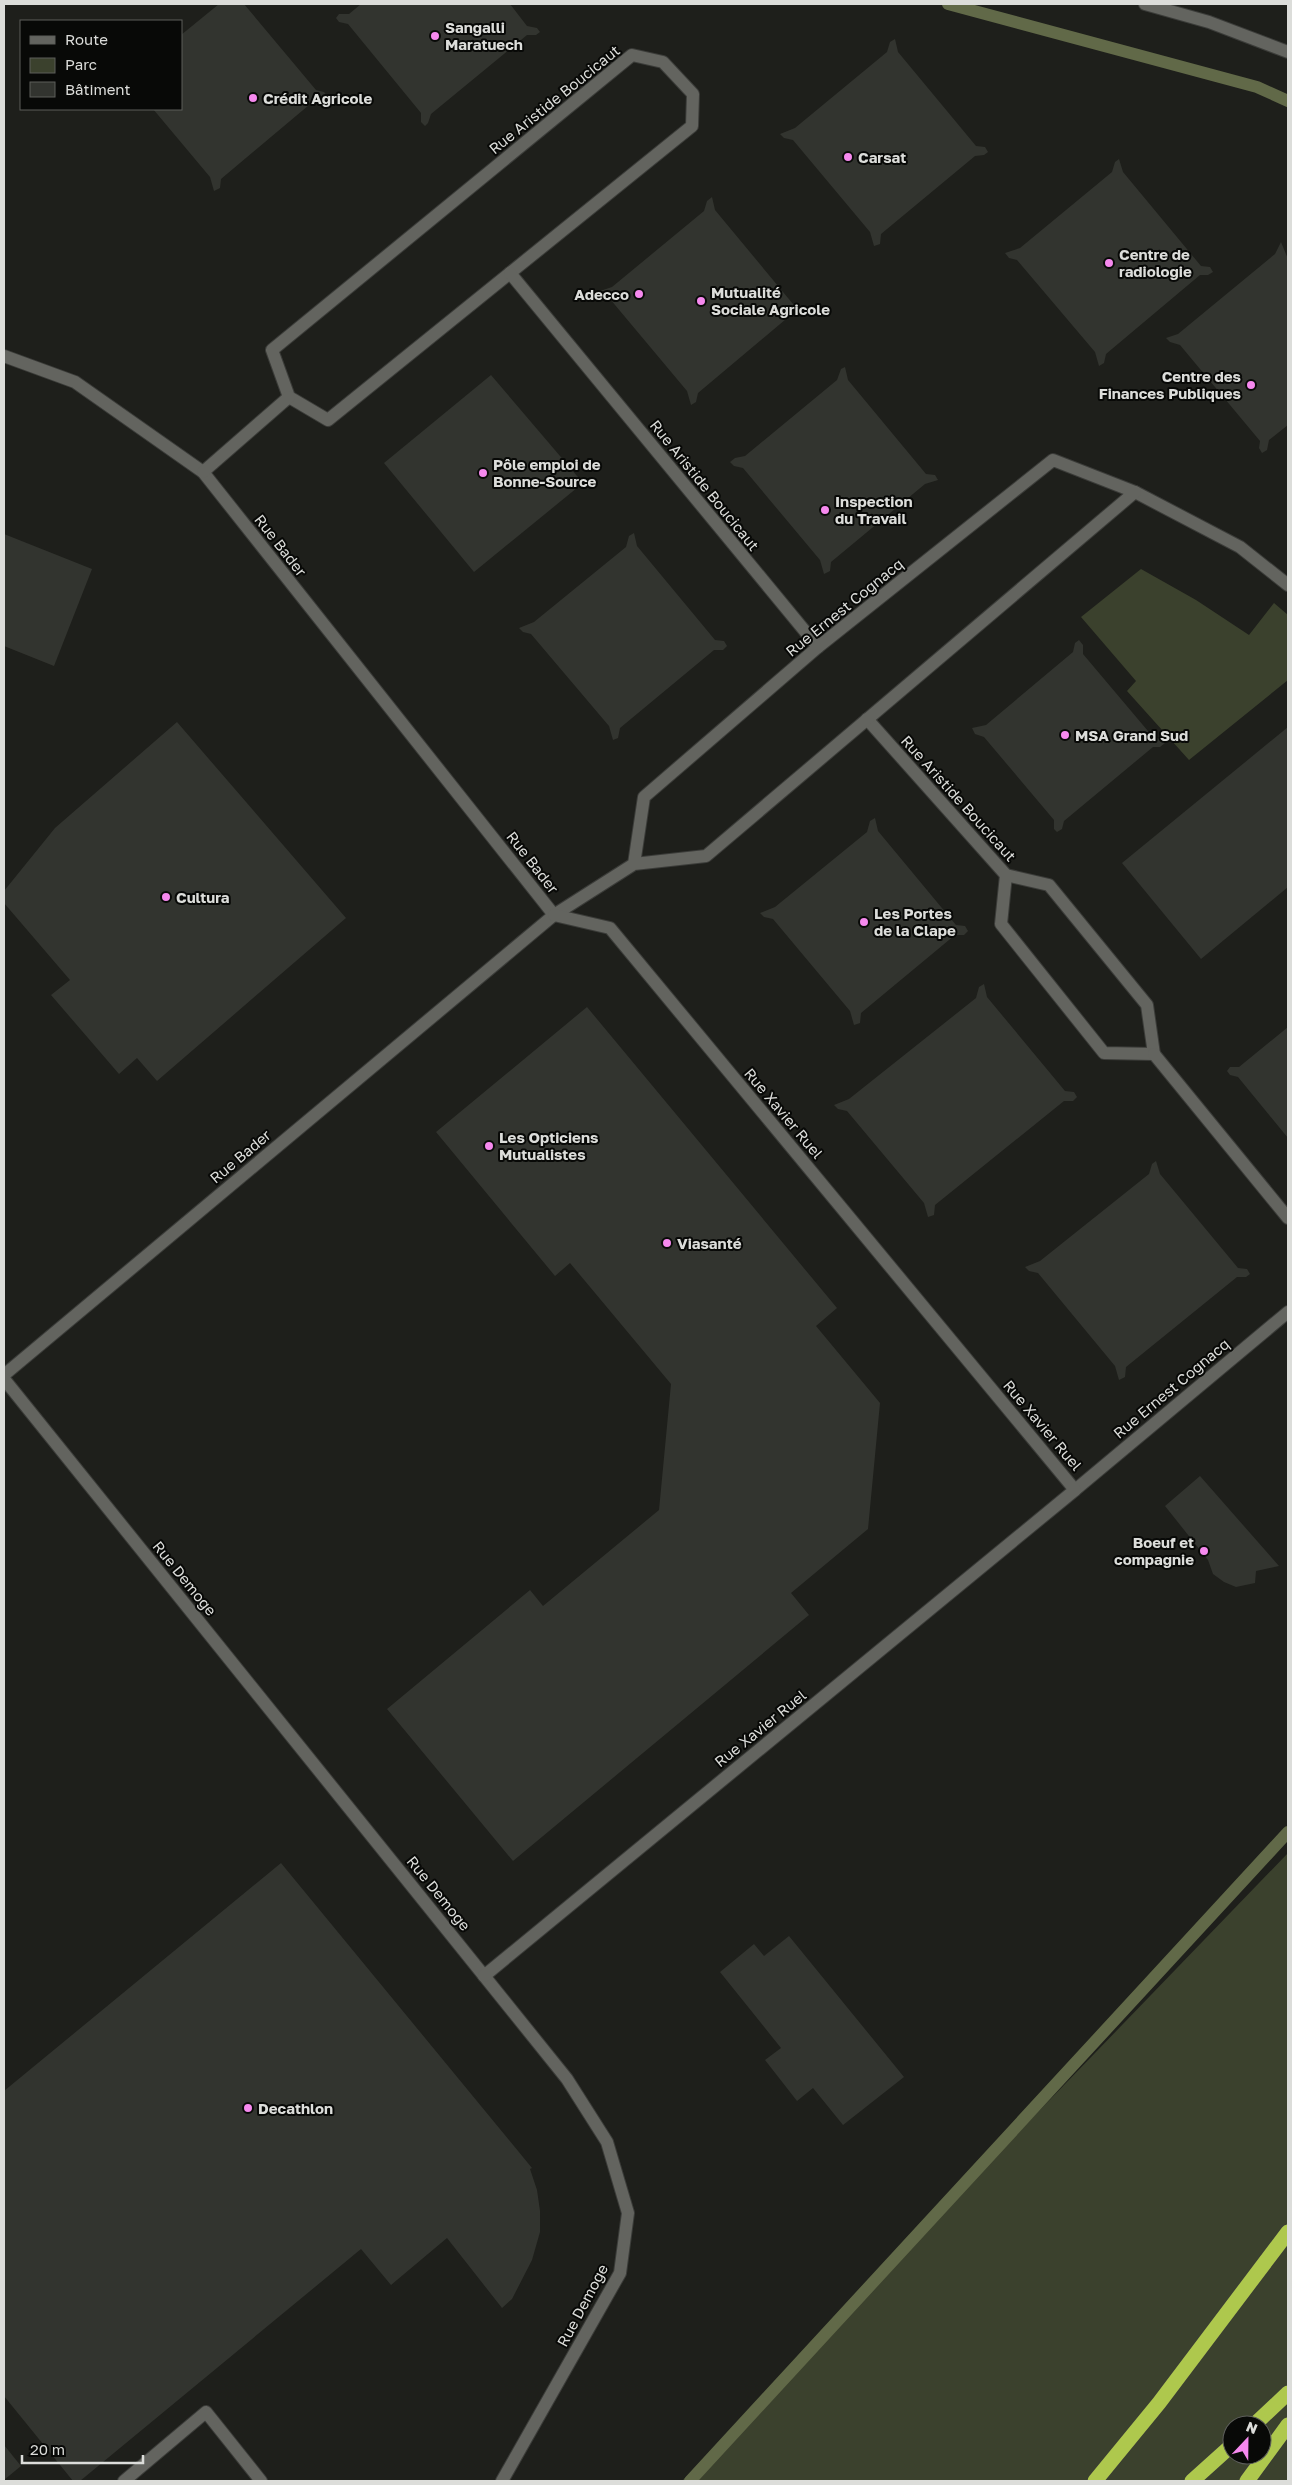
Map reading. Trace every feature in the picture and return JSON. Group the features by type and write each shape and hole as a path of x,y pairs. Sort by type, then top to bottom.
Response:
{"highway":[{"path":"1095,2481 1159,2403 1288,2232"},
{"path":"1265,2415 1288,2394"},
{"path":"1247,2481 1288,2425"},
{"path":"1192,2481 1222,2454"}],"street":[{"path":"1145,4 1209,22 1288,52"},
{"name":"Rue Aristide Boucicaut","path":"632,55 663,62 693,94 692,126 328,420 289,397 272,350 632,55"},
{"name":"Rue Aristide Boucicaut","path":"510,273 818,647"},
{"name":"Rue Bader","path":"4,356 75,382 203,472 554,915 4,1377"},
{"path":"203,472 289,397"},
{"name":"Rue Ernest Cognacq","path":"634,864 644,797 818,647 1054,460 1135,492 1240,547 1288,586"},
{"path":"554,915 634,864 706,856 1135,492"},
{"name":"Rue Aristide Boucicaut","path":"867,719 1006,875 1049,885 1147,1005 1154,1054 1104,1053 1000,924 1006,875"},
{"name":"Rue Xavier Ruel","path":"484,1976 1075,1490 610,928 554,915"},
{"path":"1154,1054 1288,1218"},
{"name":"Rue Ernest Cognacq","path":"1075,1490 1288,1312"},
{"name":"Rue Demoge","path":"4,1377 567,2079 607,2142 628,2213 620,2273 502,2481"},
{"path":"124,2481 206,2412 261,2481"}],"green space":[{"path":"1141,569 1196,600 1249,635 1274,603 1288,615 1288,680 1189,760 1127,691 1136,681 1081,617"},
{"path":"1288,1853 1288,2481 682,2481"}],"building":[{"name":"Crédit Agricole","path":"219,4 244,4 316,90 324,92 328,97 323,100 315,100 221,179 220,188 214,191 210,177 154,110 182,110 182,34"},
{"path":"361,4 510,4 527,26 537,28 540,32 536,35 527,35 431,114 425,126 421,122 421,113 348,24 339,22 336,18 339,14 349,14"},
{"path":"895,39 898,52 976,146 985,147 988,152 984,155 975,156 881,234 880,244 874,246 870,232 793,140 784,138 780,134 795,128 887,52 890,42"},
{"name":"Centre de radiologie","path":"1119,159 1123,172 1201,266 1210,267 1213,272 1208,275 1200,275 1106,354 1104,363 1099,366 1095,352 1017,260 1009,258 1005,253 1020,248 1112,172 1115,162"},
{"name":"Mutualité Sociale Agricole","path":"712,197 715,210 793,304 802,306 805,311 801,314 792,314 698,393 696,402 691,405 687,391 610,299 601,297 597,292 612,287 704,211 707,201"},
{"name":"Centre des Finances Publiques","path":"1281,242 1288,259 1288,425 1269,440 1267,450 1262,453 1259,448 1260,441 1180,345 1170,342 1166,338 1178,334 1275,254"},
{"path":"845,367 848,380 926,474 935,475 938,480 925,484 831,562 830,571 824,574 820,560 743,468 734,466 730,462 735,458 745,456 837,380 841,369"},
{"name":"Pôle emploi de Bonne-Source","path":"491,375 583,483 474,572 384,463"},
{"path":"634,533 637,546 715,640 724,641 727,646 723,650 714,650 620,728 618,738 613,740 609,726 531,634 523,632 519,628 534,622 626,547 629,536"},
{"path":"4,534 92,569 54,666 4,646"},
{"name":"MSA Grand Sud","path":"1079,640 1083,645 1083,654 1153,737 1161,739 1165,743 1160,747 1153,747 1064,821 1062,829 1057,832 1054,829 1054,820 984,737 975,734 972,728 986,725 1073,652 1075,643"},
{"name":"Cultura","path":"177,722 346,918 157,1081 137,1058 119,1074 51,995 70,980 4,903 4,891 55,828"},
{"path":"1288,727 1288,887 1201,959 1122,863"},
{"name":"Les Portes de la Clape","path":"875,818 878,831 956,925 965,926 968,931 964,935 955,935 861,1013 860,1023 854,1025 850,1011 773,919 764,917 760,913 775,907 867,832 870,821"},
{"path":"984,984 987,997 1065,1091 1074,1092 1077,1097 1073,1101 1064,1101 935,1205 934,1215 928,1217 924,1203 847,1111 838,1109 834,1105 849,1099 976,998 979,987"},
{"path":"587,1007 837,1308 816,1326 880,1403 868,1529 791,1593 809,1615 513,1861 387,1709 530,1590 543,1606 659,1510 671,1384 570,1263 555,1276 436,1132"},
{"path":"1288,1027 1288,1138 1238,1077 1230,1075 1227,1071 1230,1067 1239,1067"},
{"path":"1156,1161 1160,1174 1238,1268 1247,1269 1250,1274 1246,1277 1237,1277 1126,1367 1125,1377 1119,1380 1115,1366 1038,1273 1029,1271 1025,1267 1040,1261 1149,1174 1152,1164"},
{"path":"1200,1476 1279,1566 1256,1571 1255,1583 1236,1587 1224,1582 1213,1574 1208,1560 1165,1506"},
{"path":"281,1863 532,2168 530,2169 537,2190 540,2211 540,2232 532,2260 512,2299 502,2308 447,2238 391,2285 361,2249 80,2481 73,2481 4,2396 4,2091"},
{"path":"789,1936 904,2077 843,2125 813,2088 797,2101 765,2060 781,2048 720,1972 754,1944 764,1956"},
{"path":"4,2445 21,2466 4,2480"}],"waterway":[{"path":"948,4 1257,87 1288,101"},
{"path":"690,2481 1288,1832"}],"place":[{"name":"Sangalli Maratuech","path":"435,36"},
{"name":"Crédit Agricole","path":"253,98"},
{"name":"Carsat","path":"848,157"},
{"name":"Centre de radiologie","path":"1109,263"},
{"name":"Adecco","path":"639,294"},
{"name":"Mutualité Sociale Agricole","path":"701,301"},
{"name":"Centre des Finances Publiques","path":"1251,385"},
{"name":"Pôle emploi de Bonne-Source","path":"483,473"},
{"name":"Inspection du Travail","path":"825,510"},
{"name":"MSA Grand Sud","path":"1065,735"},
{"name":"Cultura","path":"166,897"},
{"name":"Les Portes de la Clape","path":"864,922"},
{"name":"Les Opticiens Mutualistes","path":"489,1146"},
{"name":"Viasanté","path":"667,1243"},
{"name":"Boeuf et compagnie","path":"1204,1551"},
{"name":"Decathlon","path":"248,2108"}]}
